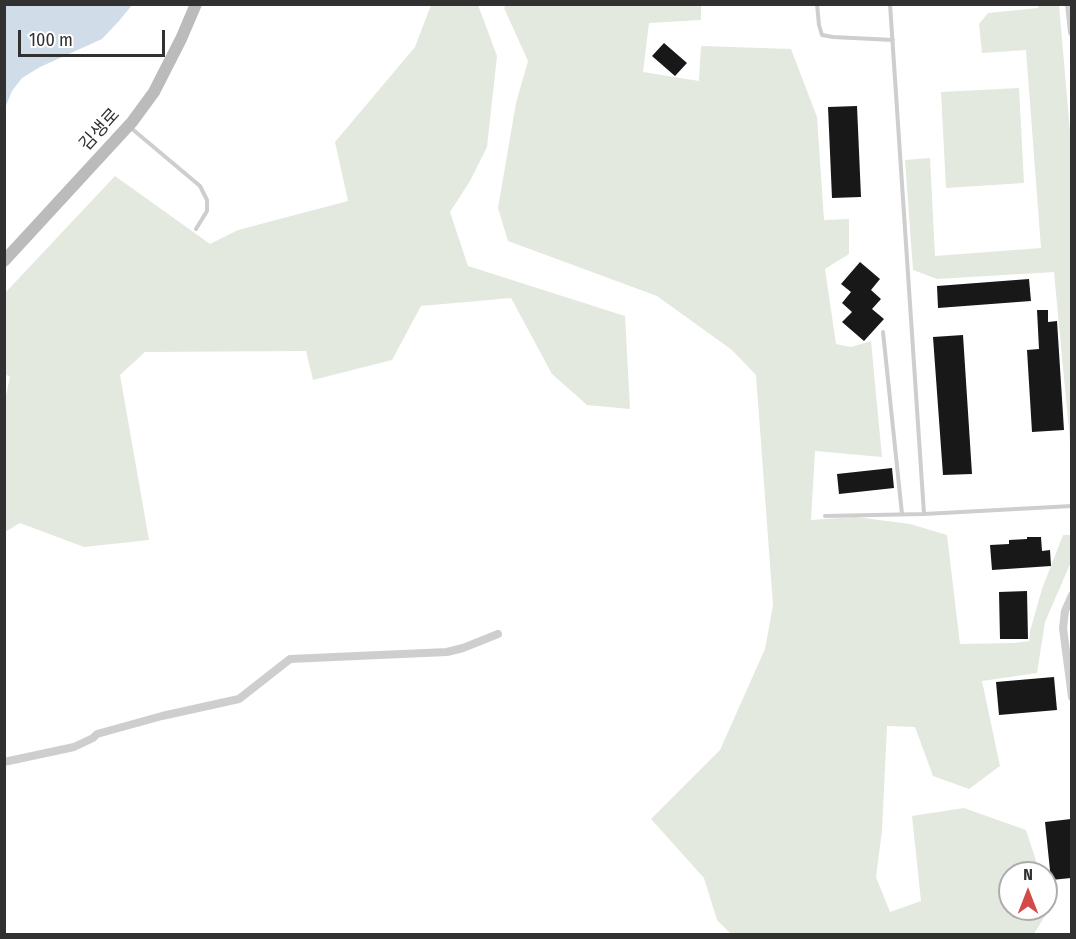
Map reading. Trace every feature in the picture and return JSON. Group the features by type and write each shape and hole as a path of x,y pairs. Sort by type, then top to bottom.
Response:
{"street":[{"name":"김생로","path":"4,261 129,125 154,92 196,4"},
{"path":"1069,4 1071,32"},
{"path":"1071,595 1065,611 1063,628 1071,697"},
{"path":"4,762 74,747 97,734 162,716 239,699 290,660 447,652 498,634"}],"lane":[{"path":"817,4 822,34 833,37 893,40"},
{"path":"890,4 924,514"},
{"path":"129,125 200,186 207,200 207,211 196,229"},
{"path":"883,332 902,514"},
{"path":"825,516 924,514 1071,506"}],"shaded area":[{"path":"5,4 132,5 102,39 40,67 22,78 12,91 5,108"},
{"path":"431,5 478,5 497,56 487,147 470,181 450,212 468,266 625,316 630,409 587,405 552,374 511,298 421,306 392,360 313,380 306,351 145,352 120,375 149,540 84,547 20,523 5,532 4,406 10,376 5,375 5,293 115,176 210,244 238,230 348,201 335,142 415,47"},
{"path":"506,5 701,5 701,20 649,23 643,72 699,81 701,46 791,49 817,117 824,220 849,219 849,254 825,269 836,344 851,347 871,341 882,457 815,451 811,520 856,517 910,524 947,535 960,644 1029,641 1042,589 1063,535 1071,535 1071,562 1045,622 1037,673 982,681 1000,766 969,789 933,776 915,727 887,726 882,831 876,877 890,912 921,901 912,816 964,808 1026,830 1036,861 998,861 998,921 1042,921 1034,934 731,934 717,920 704,878 651,819 720,750 765,649 773,605 756,375 732,350 657,296 508,241 498,208 516,103 528,61 504,8"},
{"path":"1038,5 1059,5 1071,143 1071,452 1054,272 937,279 913,270 905,160 930,158 935,256 1041,248 1026,50 982,53 979,24 988,13 1038,8"},
{"path":"1019,88 1024,183 946,188 941,92"}],"building":[{"path":"664,43 687,63 675,76 652,56"},
{"path":"857,106 861,197 832,198 828,107"},
{"path":"860,262 880,279 871,290 881,299 872,309 884,319 864,341 842,322 852,312 842,303 851,292 841,284"},
{"path":"1029,279 1031,301 938,308 937,286"},
{"path":"1037,310 1048,310 1048,322 1057,321 1064,430 1032,432 1027,350 1039,349"},
{"path":"963,335 972,474 943,475 933,337"},
{"path":"892,468 894,488 839,494 837,474"},
{"path":"1027,537 1041,537 1042,551 1050,550 1051,566 992,570 990,545 1009,544 1009,540 1027,539"},
{"path":"1027,591 1028,639 1000,639 999,592"},
{"path":"1054,677 1057,710 999,715 996,682"},
{"path":"1071,819 1071,878 1058,879 1058,861 1049,861 1045,822"}]}
